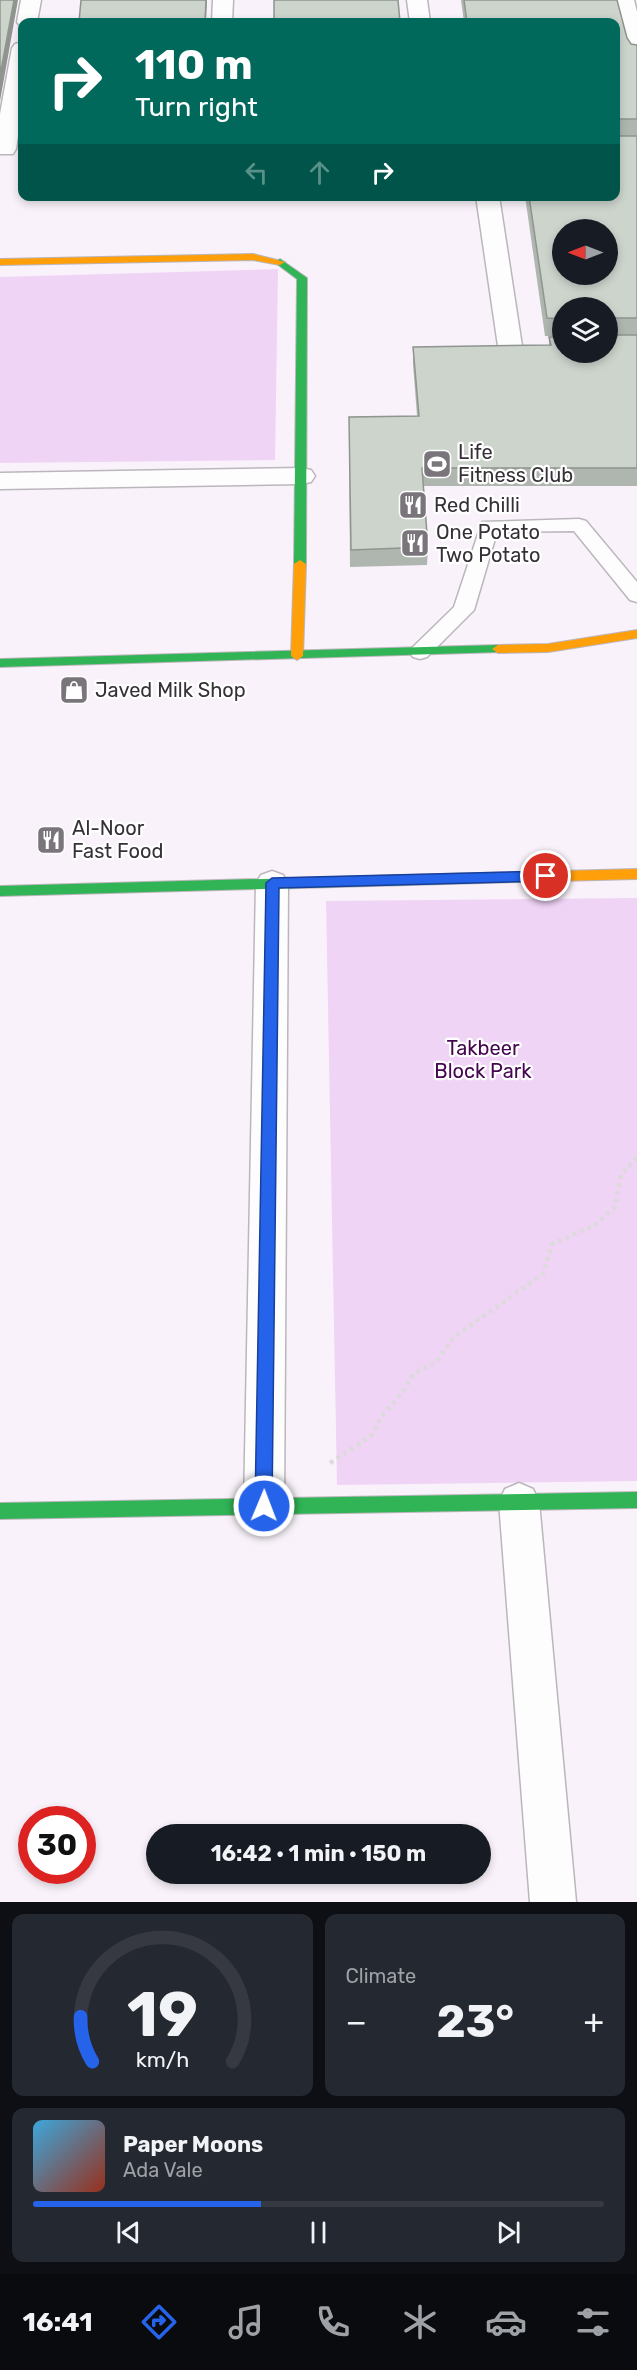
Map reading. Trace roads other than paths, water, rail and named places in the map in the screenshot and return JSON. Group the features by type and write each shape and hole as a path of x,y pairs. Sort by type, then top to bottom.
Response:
{"street":[{"path":"28,18 30,0"},
{"path":"222,18 223,0"},
{"path":"417,0 419,18"},
{"path":"624,0 637,54"},
{"path":"9,149 18,79"},
{"path":"488,201 510,346"},
{"path":"0,262 253,257 284,263 302,278 302,476 297,656"},
{"path":"0,481 302,476"},
{"path":"0,663 548,648 637,634"},
{"path":"0,891 637,874"},
{"path":"264,1506 272,883"},
{"path":"0,1511 637,1500"},
{"path":"519,1502 553,1902"}],"lane":[{"path":"420,652 464,610 489,526 579,525 637,595"}],"place":[{"name":"Life Fitness Club","path":"437,464"},
{"name":"Red Chilli","path":"413,505"},
{"name":"One Potato Two Potato","path":"415,543"},
{"name":"Javed Milk Shop","path":"74,690"},
{"name":"Al-Noor Fast Food","path":"51,840"}],"park label":[{"name":"Takbeer Block Park","path":"483,1060"}]}
